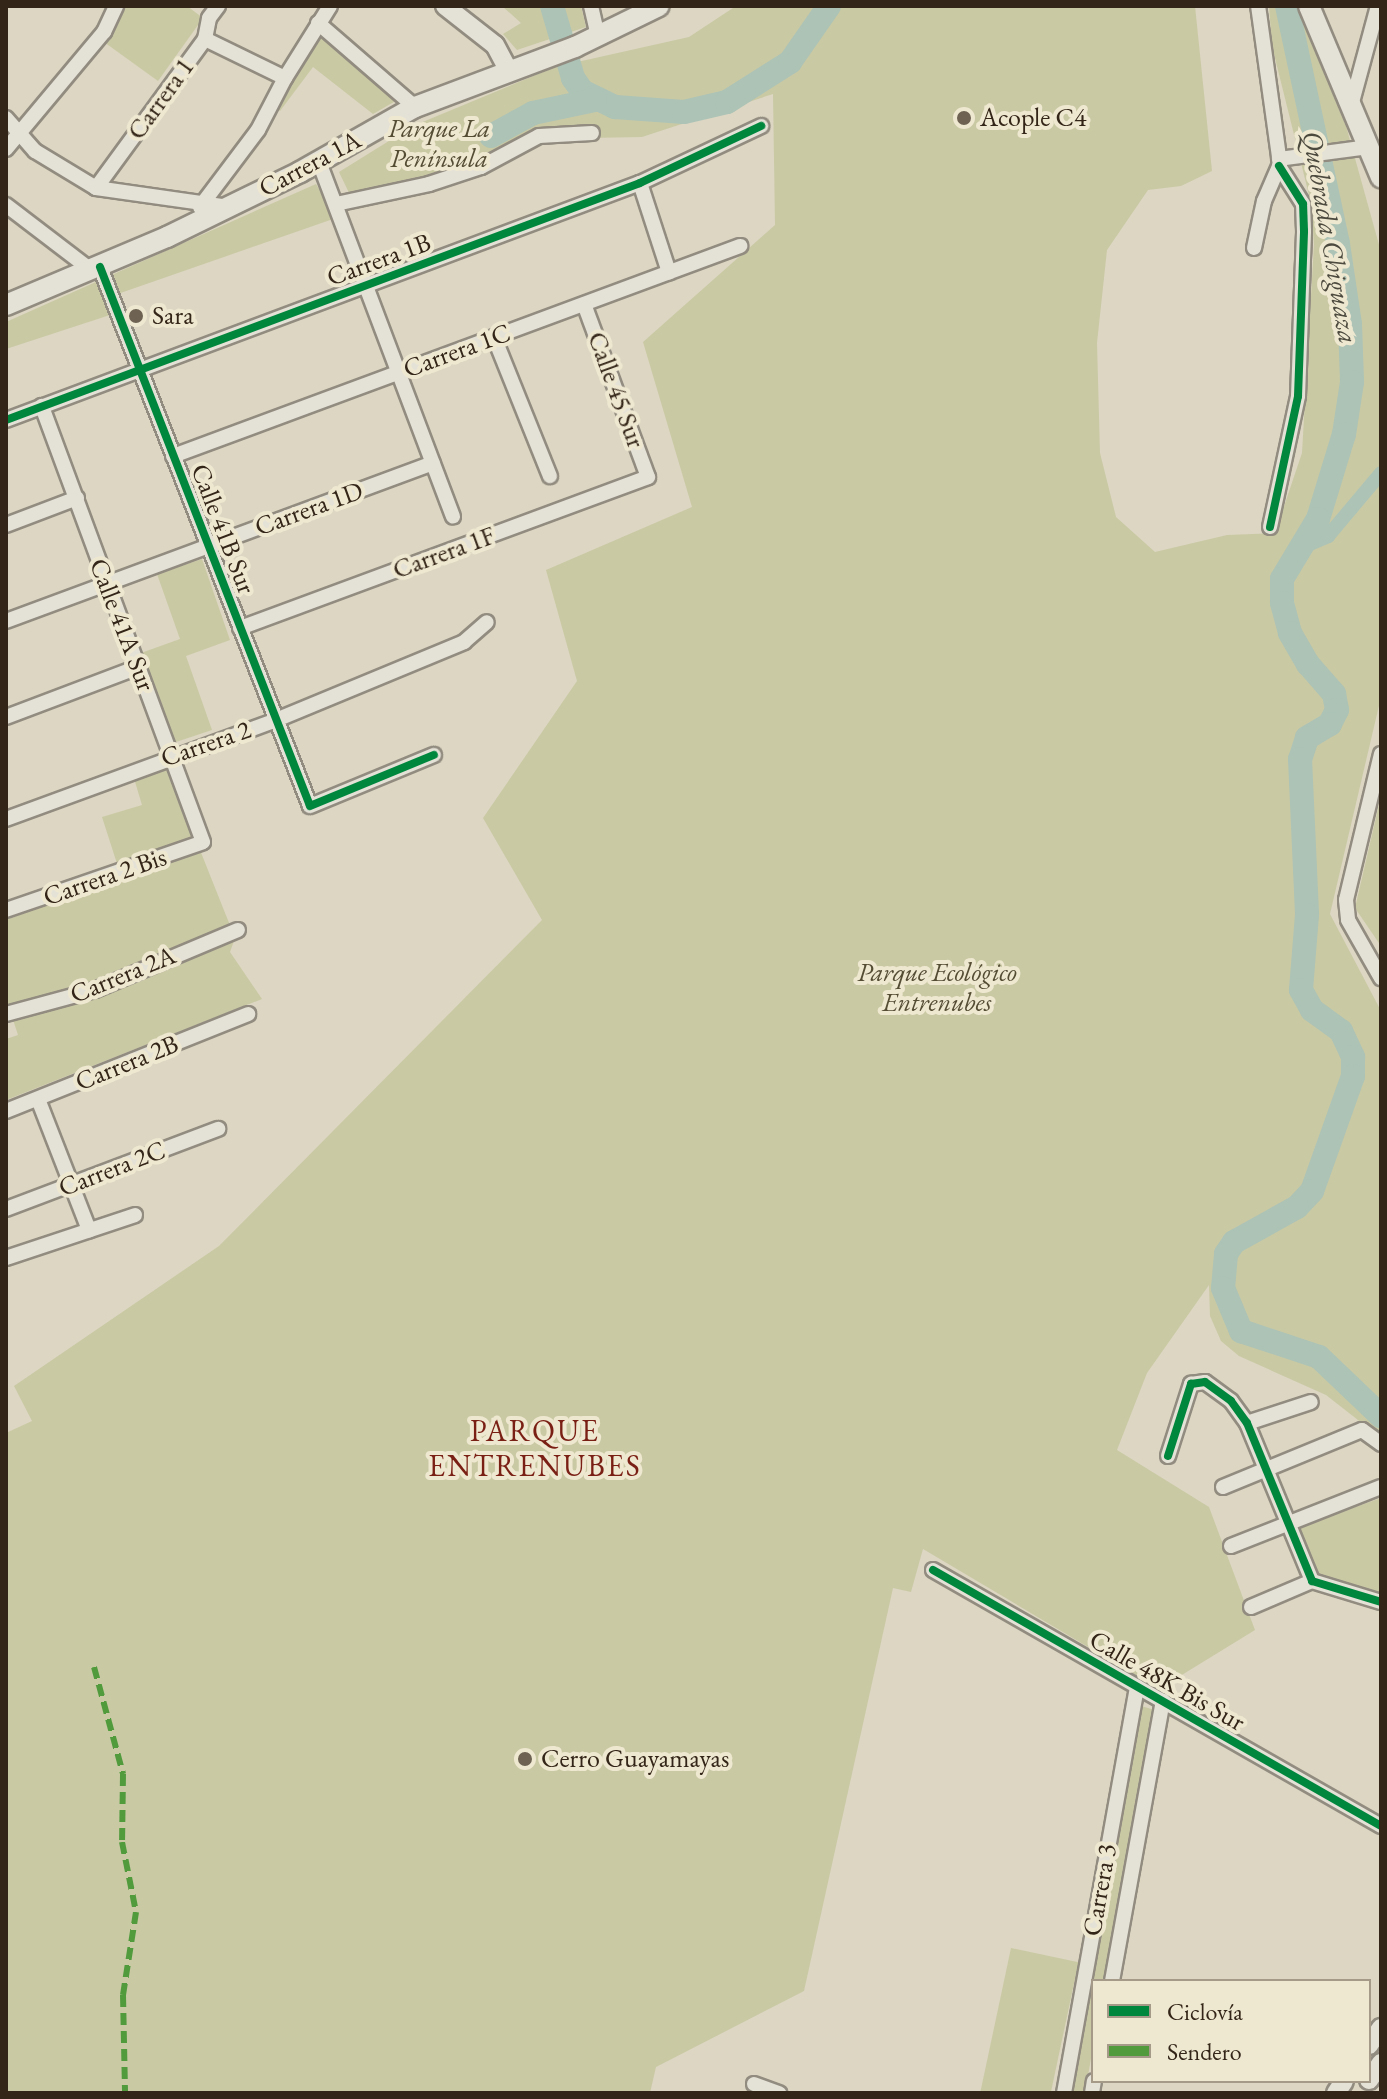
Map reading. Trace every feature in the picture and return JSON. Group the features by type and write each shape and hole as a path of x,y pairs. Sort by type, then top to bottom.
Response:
{"main road":[{"name":"Carrera 1A","path":"6,305 95,269 231,206 319,162 415,107 575,47 659,6"},
{"path":"1309,6 1381,177"}],"street":[{"path":"6,149 104,32 116,6"},
{"name":"Carrera 1","path":"96,188 205,39 209,18 218,6"},
{"path":"200,207 258,130 285,78 330,6"},
{"path":"445,6 495,45 509,71"},
{"path":"591,6 598,37"},
{"path":"1258,6 1279,163 1303,204 1298,396 1270,527"},
{"path":"1351,106 1378,6"},
{"path":"318,23 415,107"},
{"path":"205,39 285,78"},
{"path":"6,118 18,135 60,170 96,188 200,207 231,206"},
{"name":"Carrera 1B","path":"6,420 640,183 761,126"},
{"path":"336,204 442,180 539,136 592,133"},
{"path":"1279,163 1307,155 1369,147"},
{"path":"319,162 453,516"},
{"path":"1254,248 1264,201 1279,163"},
{"path":"640,183 669,272"},
{"path":"6,205 95,269"},
{"name":"Carrera 1C","path":"173,456 740,246"},
{"name":"Calle 41B Sur","path":"95,269 140,370 310,806 434,755"},
{"name":"Calle 45 Sur","path":"584,304 648,477"},
{"path":"494,337 550,476"},
{"name":"Calle 41A Sur","path":"42,406 105,584 203,842"},
{"name":"Carrera 1D","path":"6,621 433,463"},
{"name":"Carrera 1F","path":"240,628 648,477"},
{"path":"6,525 77,498"},
{"name":"Carrera 2","path":"6,819 170,755 276,720 464,642 487,622"},
{"path":"6,717 138,667"},
{"path":"1381,754 1346,900 1348,920 1381,978"},
{"name":"Carrera 2 Bis","path":"6,910 203,842"},
{"name":"Carrera 2A","path":"6,1013 95,990 238,930"},
{"name":"Carrera 2B","path":"6,1111 248,1014"},
{"path":"38,1099 89,1230"},
{"name":"Carrera 2C","path":"6,1209 218,1129"},
{"path":"6,1258 135,1215"},
{"path":"1168,1456 1191,1384 1205,1382 1231,1401 1247,1423 1312,1581"},
{"path":"1247,1423 1311,1402"},
{"path":"1223,1487 1362,1430 1381,1444"},
{"path":"1231,1546 1381,1487"},
{"name":"Calle 48K Bis Sur","path":"933,1570 1381,1826"},
{"path":"1251,1607 1312,1581 1381,1602"},
{"name":"Carrera 3","path":"1064,2093 1137,1687"},
{"name":"Carrera 3","path":"1112,1979 1163,1701"},
{"path":"754,2084 779,2093"}],"green space":[{"path":"126,6 187,6 203,18 158,81 104,42"},
{"path":"502,6 581,6 586,27 517,50 503,34 521,23"},
{"name":"Parque Ecológico Entrenubes","path":"736,6 1195,6 1212,171 1181,186 1148,190 1107,250 1097,343 1100,453 1116,517 1155,552 1227,535 1275,533 1302,453 1314,244 1311,203 1272,46 1269,6 1296,6 1346,126 1381,252 1381,697 1330,914 1381,1011 1381,1438 1326,1395 1239,1356 1221,1341 1210,1316 1209,1285 1147,1373 1117,1450 1209,1507 1255,1630 1159,1689 923,1549 911,1592 893,1588 804,1991 656,2067 650,2093 6,2093 6,1433 32,1421 14,1386 219,1246 542,920 483,818 577,681 546,570 692,507 643,342 775,225 773,94 642,137 589,138 538,132 461,167 351,197 339,172 413,126 555,67 689,37"},
{"path":"320,34 399,99 373,114 313,67 280,111 275,107"},
{"name":"Parque La Península","path":"316,184 336,218 109,297 113,314 6,349 6,322"},
{"path":"202,559 230,640 186,656 212,730 173,743 141,653 180,639 157,574"},
{"path":"167,767 235,938 230,952 262,999 6,1100 6,1039 18,1035 6,998 6,920 121,876 102,817 142,805 133,775"},
{"path":"1381,796 1381,946 1355,908"},
{"path":"1381,1498 1381,1600 1329,1582 1317,1572 1299,1527"},
{"path":"1141,1706 1155,1710 1105,1979 1093,1979"},
{"path":"1011,1948 1078,1962 1051,2093 980,2092"},
{"path":"1091,1991 1091,2058 1085,2093 1073,2093"}],"waterway":[{"name":"Quebrada Chiguaza","path":"552,6 573,78 582,91 615,107 684,112 727,102 790,62 829,6"},
{"name":"Quebrada Chiguaza","path":"1287,6 1338,244 1350,324 1352,382 1344,434 1318,519 1282,579 1282,603 1290,633 1308,664 1334,694 1337,710 1330,724 1307,738 1300,759 1307,915 1301,990 1312,1010 1341,1031 1353,1057 1353,1076 1312,1191 1297,1207 1234,1242 1226,1254 1223,1288 1241,1331 1319,1357 1381,1416"},
{"path":"491,136 533,113 595,100"},
{"path":"1298,549 1328,536 1381,473"}],"marked path":[{"path":"94,1667 123,1774 122,1842 136,1912 123,1995 125,2093"}],"cycle path":[{"path":"6,420 640,183 761,126"},
{"path":"1270,527 1298,396 1304,231 1303,204 1279,166"},
{"path":"100,267 310,806 434,755"},
{"path":"1168,1456 1191,1384 1205,1382 1231,1401 1247,1423 1312,1581 1381,1602"},
{"path":"933,1570 1381,1826"}],"place":[{"name":"Acople C4","path":"964,118"},
{"name":"Sara","path":"136,316"},
{"name":"Cerro Guayamayas","path":"525,1759"}],"district":[{"name":"PARQUE ENTRENUBES","path":"535,1448"}]}
